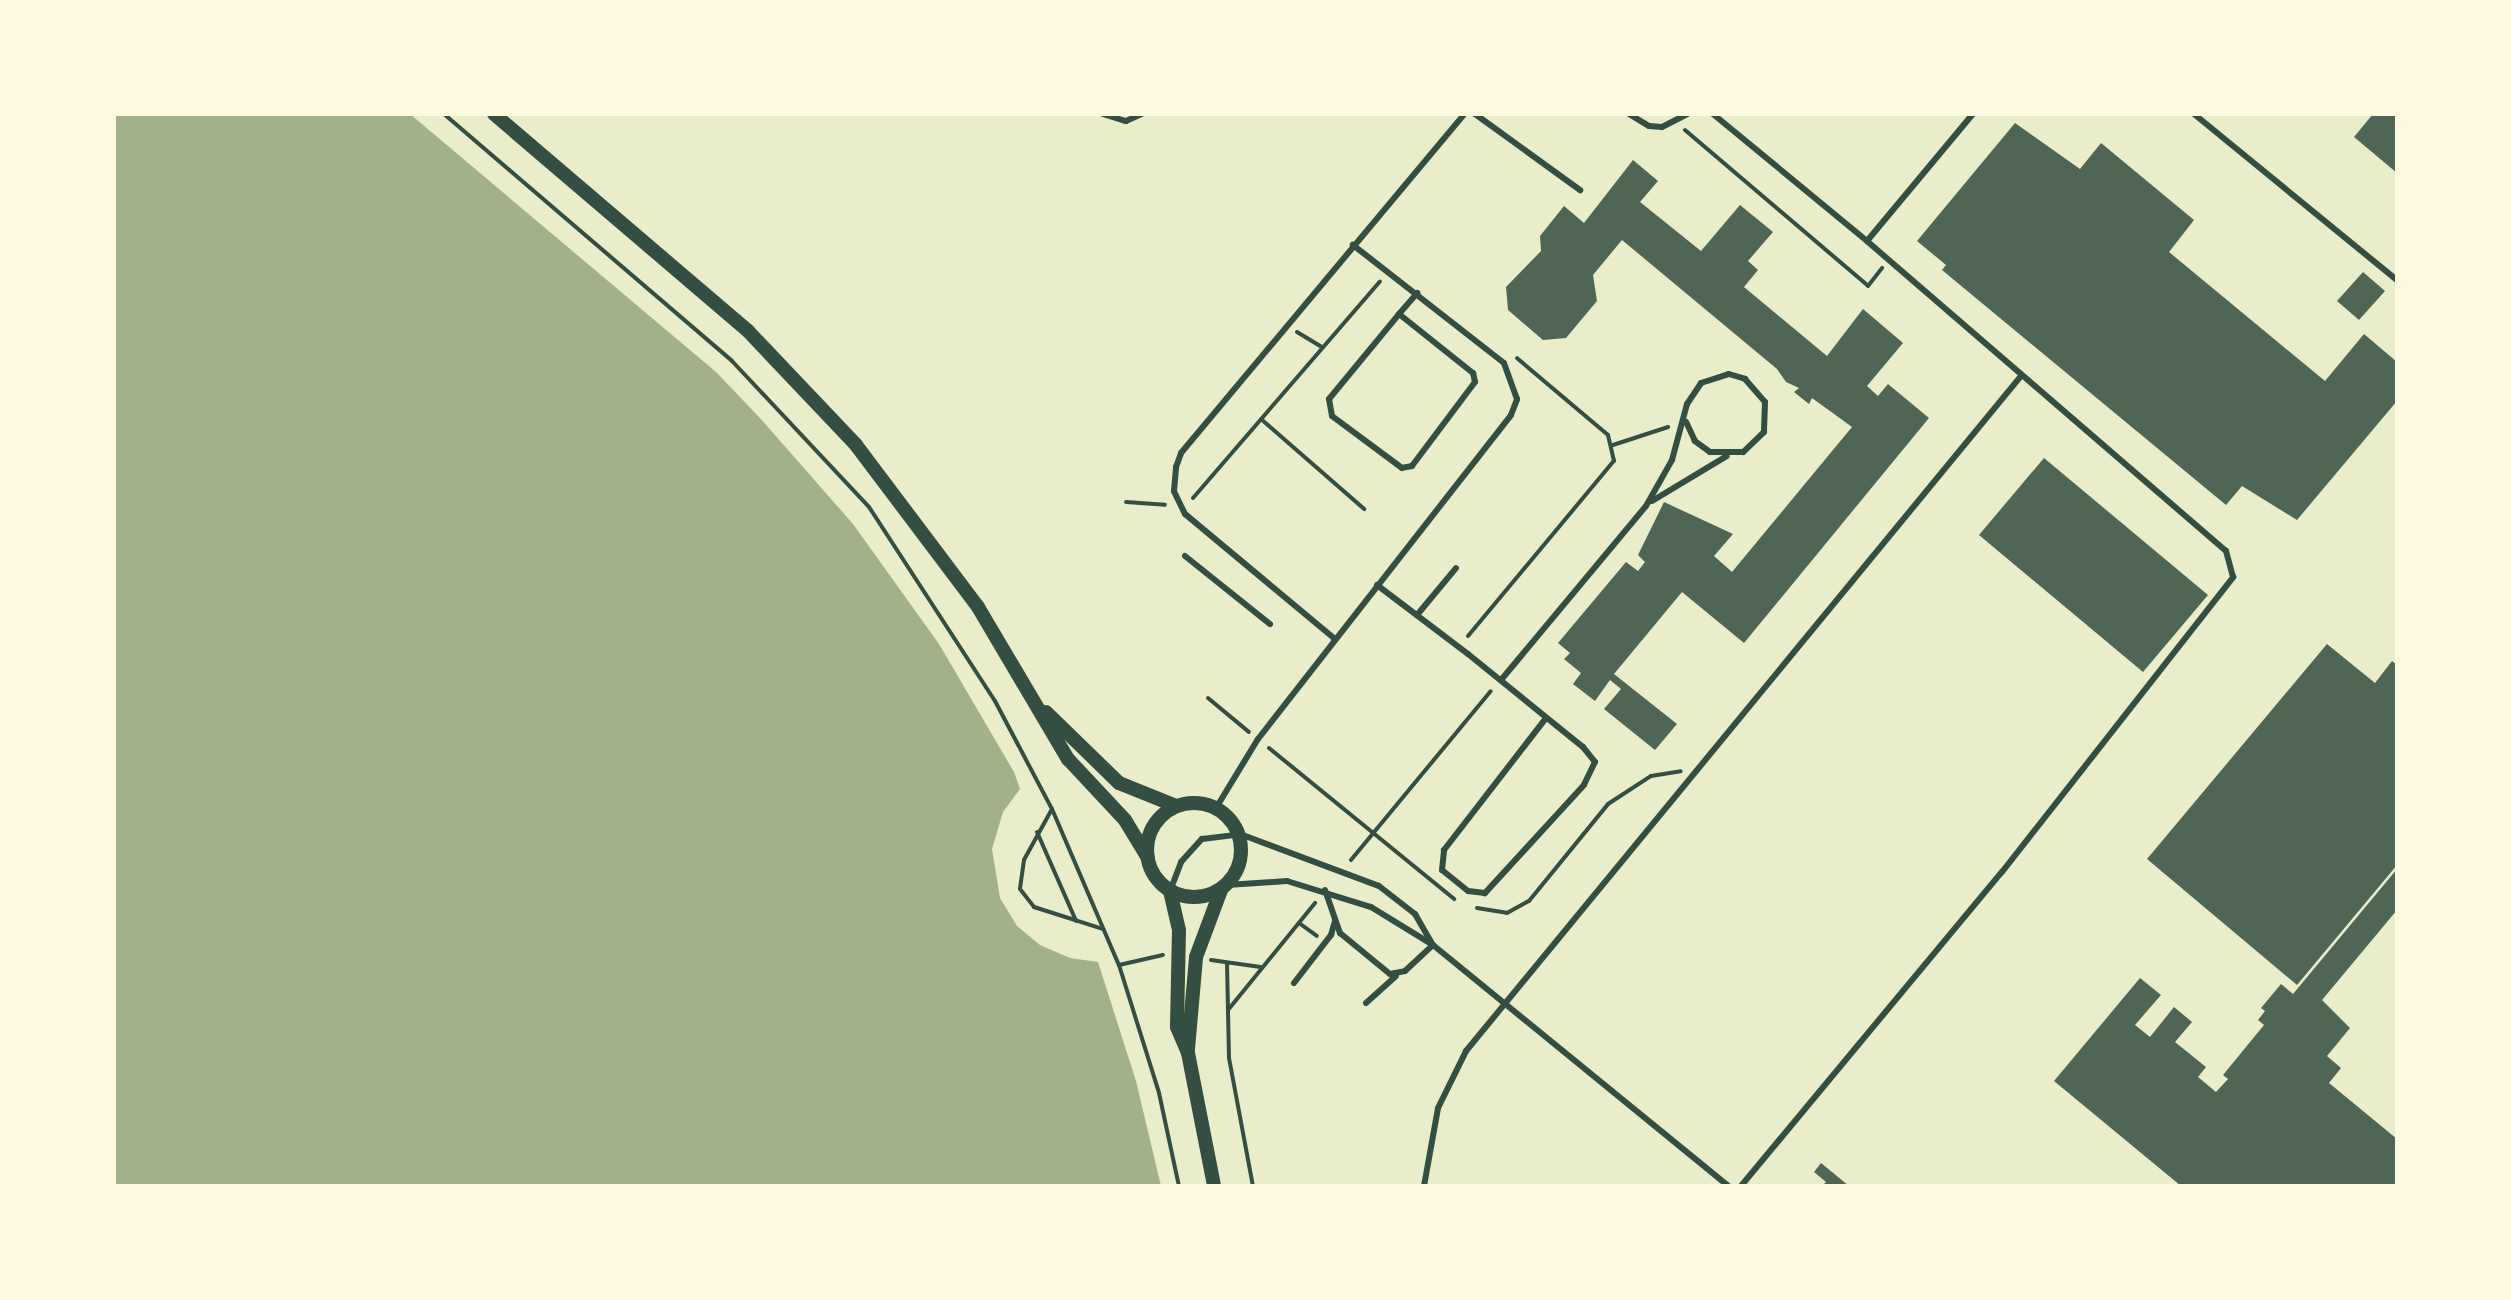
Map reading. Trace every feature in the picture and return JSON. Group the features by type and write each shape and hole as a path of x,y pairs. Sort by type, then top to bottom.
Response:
{"street":[{"path":"494,114 710,297 827,411 934,544 1042,708 1068,759 1125,820 1170,891 1179,930 1177,1027 1188,1053 1214,1186"},
{"path":"1042,708 1119,783 1176,806 1216,808 1240,834 1242,853 1224,887 1196,957 1188,1053"},
{"path":"1148,858 1152,827 1176,806"},
{"path":"1170,891 1196,898 1224,887"}],"lane":[{"path":"1103,114 1126,121 1142,114"},
{"path":"1335,639 1205,532 1179,503 1174,480 1181,453 1464,114"},
{"path":"1475,114 1580,190"},
{"path":"1629,114 1649,126 1676,122 1687,114"},
{"path":"1713,114 1867,241 2226,551 2233,577 2002,872 1741,1186"},
{"path":"1867,241 1973,114"},
{"path":"2194,114 2397,280"},
{"path":"1216,808 1258,739 1511,415 1517,399 1504,363 1389,270 1353,245"},
{"path":"1399,314 1473,373 1475,382 1412,466 1402,468 1332,416 1329,399 1399,314 1417,293"},
{"path":"1501,680 1646,506 1681,479 1727,456 1743,452 1764,432 1765,402 1757,388 1729,374 1709,379 1692,392 1686,422 1646,506"},
{"path":"1424,1186 1445,1089 1466,1051 2021,376"},
{"path":"1686,422 1701,447 1727,456"},
{"path":"1185,556 1270,624"},
{"path":"1417,615 1456,568"},
{"path":"1377,585 1501,680 1583,747 1595,762 1593,770 1485,893 1468,891 1442,870 1444,850 1546,718"},
{"path":"1170,891 1181,862 1202,839 1240,834 1379,886 1415,914 1433,945"},
{"path":"1224,887 1272,880 1325,890 1371,907 1433,945 1728,1186"},
{"path":"1325,890 1335,921 1364,957 1398,975"},
{"path":"1294,983 1326,943 1335,921"},
{"path":"1366,1003 1433,945"}],"path":[{"path":"444,114 732,361 869,507 995,701 1052,809 1103,929 1156,1080 1179,1186"},
{"path":"1676,122 1868,286 1889,260"},
{"path":"1126,502 1179,503 1195,497 1389,270"},
{"path":"1287,325 1322,347"},
{"path":"1261,419 1364,509"},
{"path":"1613,445 1686,422"},
{"path":"1351,860 1501,680"},
{"path":"1052,809 1036,831 1019,874 1020,889 1034,907 1103,929"},
{"path":"1036,831 1076,921"},
{"path":"1226,1021 1235,999 1315,903"},
{"path":"1299,923 1326,943"},
{"path":"1227,963 1226,1021 1253,1186"}],"shaded area":[{"path":"114,114 410,114 716,372 853,524 939,644 1014,772 1020,789 1003,812 992,849 1000,898 1017,926 1040,945 1070,958 1098,962 1136,1081 1161,1186 114,1186"}],"building":[{"path":"2373,114 2397,114 2397,173 2354,137"},
{"path":"2015,123 2080,169 2101,143 2194,220 2169,252 2325,381 2364,334 2397,362 2397,401 2297,520 2242,486 2226,505 1942,270 1946,265 1917,241"},
{"path":"1633,160 1658,181 1640,202 1701,251 1740,205 1773,232 1748,261 1758,270 1744,287 1827,356 1863,309 1903,343 1867,386 1878,396 1888,384 1929,418 1744,643 1682,592 1614,674 1677,724 1655,750 1604,709 1621,689 1610,680 1595,701 1573,684 1581,673 1564,659 1570,653 1558,643 1626,562 1638,571 1645,562 1638,555 1664,502 1733,534 1714,556 1732,572 1852,427 1812,398 1809,404 1794,392 1799,388 1786,382 1777,369 1622,240 1593,275 1597,301 1566,338 1543,340 1508,310 1506,287 1541,251 1540,236 1564,206 1584,223"},
{"path":"2363,272 2385,291 2359,320 2337,301"},
{"path":"2044,458 2208,595 2143,672 1979,535"},
{"path":"2327,644 2375,683 2392,661 2397,665 2397,865 2297,985 2147,859"},
{"path":"2397,869 2397,910 2322,1000 2350,1028 2327,1056 2341,1068 2329,1083 2397,1139 2397,1186 2181,1186 2054,1081 2140,978 2161,995 2135,1025 2150,1037 2174,1007 2192,1022 2175,1042 2206,1067 2198,1077 2216,1092 2228,1079 2223,1075 2264,1025 2258,1020 2265,1011 2261,1008 2281,984 2293,994"},
{"path":"1821,1163 1849,1186 1822,1186 1826,1182 1814,1172"}]}
